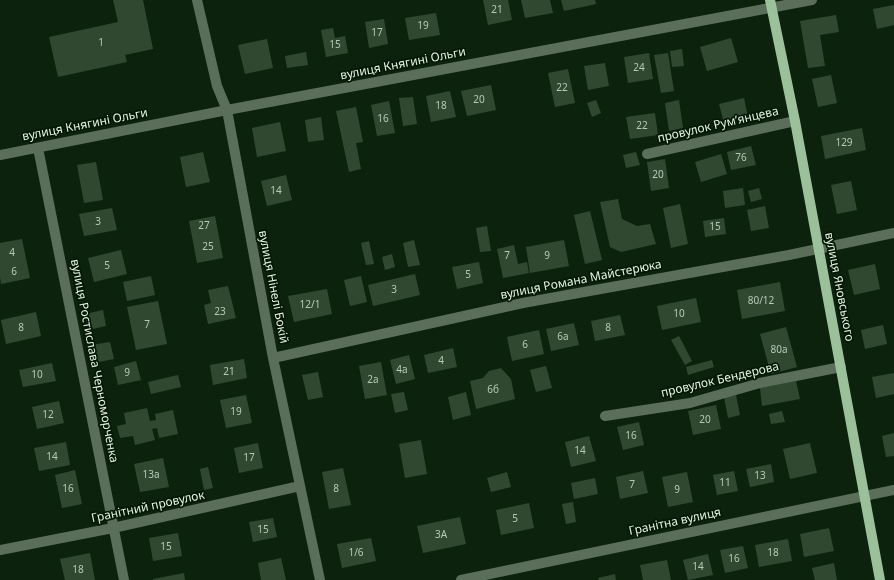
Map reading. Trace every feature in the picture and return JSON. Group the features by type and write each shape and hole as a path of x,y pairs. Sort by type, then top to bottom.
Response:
{"main road":[{"name":"вулиця Яновського","path":"770,4 795,121 880,580"}],"street":[{"name":"вулиця Нінелі Бокій","path":"197,0 217,86 227,110 273,358 320,580"},
{"name":"вулиця Княгині Ольги","path":"0,155 770,4 812,0"},
{"name":"провулок Румʼянцева","path":"647,154 795,121"},
{"name":"вулиця Ростислава Черноморченка","path":"38,148 124,580"},
{"name":"вулиця Романа Майстерюка","path":"273,358 523,303 894,234"},
{"name":"провулок Бендерова","path":"606,416 690,403 760,383 841,367"},
{"name":"Гранітний провулок","path":"0,550 113,528 300,486"},
{"name":"Гранітна вулиця","path":"461,580 894,490"}],"building":[{"path":"113,0 143,0 153,49 125,55 127,62 58,77 49,37 118,22"},
{"path":"483,0 508,0 512,20 488,25"},
{"path":"521,0 550,0 553,13 525,18"},
{"path":"561,0 595,0 596,4 564,11"},
{"path":"894,5 894,25 877,29 873,9"},
{"path":"436,13 440,35 409,40 405,18"},
{"path":"836,15 839,32 820,35 825,66 808,68 800,21"},
{"path":"384,19 388,44 369,48 365,22"},
{"path":"333,28 335,38 345,36 348,53 326,57 321,30"},
{"path":"731,38 738,62 707,71 700,47"},
{"path":"267,39 273,68 245,74 238,45"},
{"path":"682,49 684,66 672,67 670,51"},
{"path":"306,52 308,65 287,68 285,56"},
{"path":"649,53 653,79 628,83 624,57"},
{"path":"668,53 674,91 661,93 654,55"},
{"path":"605,63 609,86 588,90 584,66"},
{"path":"568,69 575,103 555,107 548,73"},
{"path":"831,75 837,103 818,107 812,79"},
{"path":"491,85 496,110 467,116 461,91"},
{"path":"450,91 456,117 431,122 426,96"},
{"path":"413,97 417,124 403,126 399,98"},
{"path":"744,98 748,117 724,123 719,104"},
{"path":"596,100 601,113 592,117 587,103"},
{"path":"679,100 683,128 669,131 665,103"},
{"path":"389,101 395,133 377,136 371,105"},
{"path":"356,107 363,142 356,143 361,169 349,172 336,111"},
{"path":"655,113 658,135 630,139 626,117"},
{"path":"321,117 324,140 308,142 305,120"},
{"path":"280,122 286,151 257,157 252,128"},
{"path":"862,128 866,150 825,159 821,136"},
{"path":"751,146 756,165 731,170 727,152"},
{"path":"203,152 210,182 186,187 180,157"},
{"path":"636,152 640,165 626,168 623,155"},
{"path":"721,154 727,174 701,182 695,162"},
{"path":"665,159 669,188 651,191 647,162"},
{"path":"96,162 103,200 84,203 77,165"},
{"path":"286,175 292,200 267,206 261,181"},
{"path":"851,181 857,210 837,214 831,185"},
{"path":"743,188 745,205 725,208 723,191"},
{"path":"759,188 762,199 751,202 748,191"},
{"path":"618,199 622,219 637,226 650,224 656,244 621,252 610,247 600,202"},
{"path":"680,204 688,244 671,248 663,208"},
{"path":"765,206 769,228 751,231 747,210"},
{"path":"112,208 117,230 84,236 79,214"},
{"path":"590,211 602,260 585,264 574,215"},
{"path":"215,216 223,258 197,263 189,221"},
{"path":"724,218 726,234 705,237 703,221"},
{"path":"487,226 491,251 480,252 476,228"},
{"path":"22,239 30,278 1,284 0,243"},
{"path":"414,240 420,265 408,267 403,243"},
{"path":"564,240 569,266 530,273 526,247"},
{"path":"369,241 374,264 366,265 361,243"},
{"path":"514,245 518,264 527,262 529,273 503,278 497,249"},
{"path":"121,250 127,274 94,282 88,258"},
{"path":"392,254 395,267 385,270 382,257"},
{"path":"479,262 483,283 457,289 452,267"},
{"path":"875,264 880,289 854,295 848,270"},
{"path":"415,274 420,295 373,306 368,285"},
{"path":"151,276 155,295 127,301 123,282"},
{"path":"361,276 367,302 350,306 344,280"},
{"path":"780,282 785,311 742,319 737,290"},
{"path":"228,286 236,318 208,324 204,305 211,303 208,290"},
{"path":"327,289 332,314 294,322 288,296"},
{"path":"696,298 701,322 662,330 657,306"},
{"path":"158,301 167,344 136,350 127,307"},
{"path":"103,310 106,326 88,330 85,314"},
{"path":"36,312 41,336 6,344 1,320"},
{"path":"620,315 625,335 595,341 591,321"},
{"path":"574,323 579,345 551,351 546,329"},
{"path":"883,325 887,344 865,349 861,330"},
{"path":"786,327 797,367 771,374 760,334"},
{"path":"539,330 544,354 512,361 507,337"},
{"path":"679,336 692,361 685,365 671,340"},
{"path":"110,342 114,359 94,363 91,345"},
{"path":"453,348 457,367 428,373 424,355"},
{"path":"409,355 415,379 396,384 390,360"},
{"path":"244,359 247,378 213,385 210,365"},
{"path":"712,360 714,367 688,375 686,367"},
{"path":"136,361 141,380 118,385 114,367"},
{"path":"381,362 387,395 365,399 359,366"},
{"path":"52,363 56,381 23,387 19,370"},
{"path":"546,366 552,388 536,392 530,370"},
{"path":"501,368 511,379 515,399 476,409 470,381 483,378 489,371"},
{"path":"318,372 323,397 308,400 302,375"},
{"path":"894,373 894,394 876,398 872,377"},
{"path":"178,375 181,387 151,394 148,382"},
{"path":"796,381 800,399 762,406 760,388"},
{"path":"404,392 408,410 395,413 391,394"},
{"path":"466,392 471,415 453,420 448,397"},
{"path":"246,395 252,423 226,428 220,400"},
{"path":"736,395 740,415 728,418 724,397"},
{"path":"59,401 64,423 37,429 32,407"},
{"path":"716,405 721,429 693,435 688,411"},
{"path":"147,408 150,421 156,420 155,414 173,410 178,434 159,438 157,428 152,429 155,440 135,445 133,436 120,438 117,426 126,424 124,413"},
{"path":"782,411 785,422 771,424 769,414"},
{"path":"639,422 644,445 623,450 617,427"},
{"path":"894,433 894,456 886,457 882,436"},
{"path":"589,436 596,461 571,467 565,442"},
{"path":"421,440 427,474 405,478 399,444"},
{"path":"66,442 70,465 39,471 34,448"},
{"path":"258,443 263,468 239,473 234,448"},
{"path":"810,443 817,473 790,479 783,449"},
{"path":"163,458 169,487 140,492 134,464"},
{"path":"771,464 774,482 750,487 746,469"},
{"path":"208,467 213,488 204,490 200,469"},
{"path":"343,468 351,505 329,509 322,472"},
{"path":"75,470 82,504 62,508 55,475"},
{"path":"643,471 648,493 620,499 616,477"},
{"path":"734,471 738,491 717,495 713,475"},
{"path":"507,472 511,487 491,492 487,478"},
{"path":"687,472 693,502 668,507 662,477"},
{"path":"595,478 598,494 574,499 571,483"},
{"path":"573,502 576,522 566,524 562,504"},
{"path":"529,503 534,528 501,535 496,510"},
{"path":"460,517 466,544 423,553 417,526"},
{"path":"273,518 277,537 253,542 249,522"},
{"path":"829,528 834,551 804,557 800,534"},
{"path":"178,533 182,556 153,561 149,538"},
{"path":"371,538 376,561 342,568 337,544"},
{"path":"788,539 792,561 759,567 755,545"},
{"path":"743,546 748,568 725,573 720,550"},
{"path":"90,553 95,580 65,580 60,559"},
{"path":"708,554 713,575 688,580 683,560"},
{"path":"281,558 286,580 261,580 258,563"},
{"path":"667,560 671,580 643,580 640,565"},
{"path":"834,563 837,580 815,580 812,568"},
{"path":"184,573 185,580 153,580 153,579"},
{"path":"615,574 616,580 599,580 598,578"}]}
